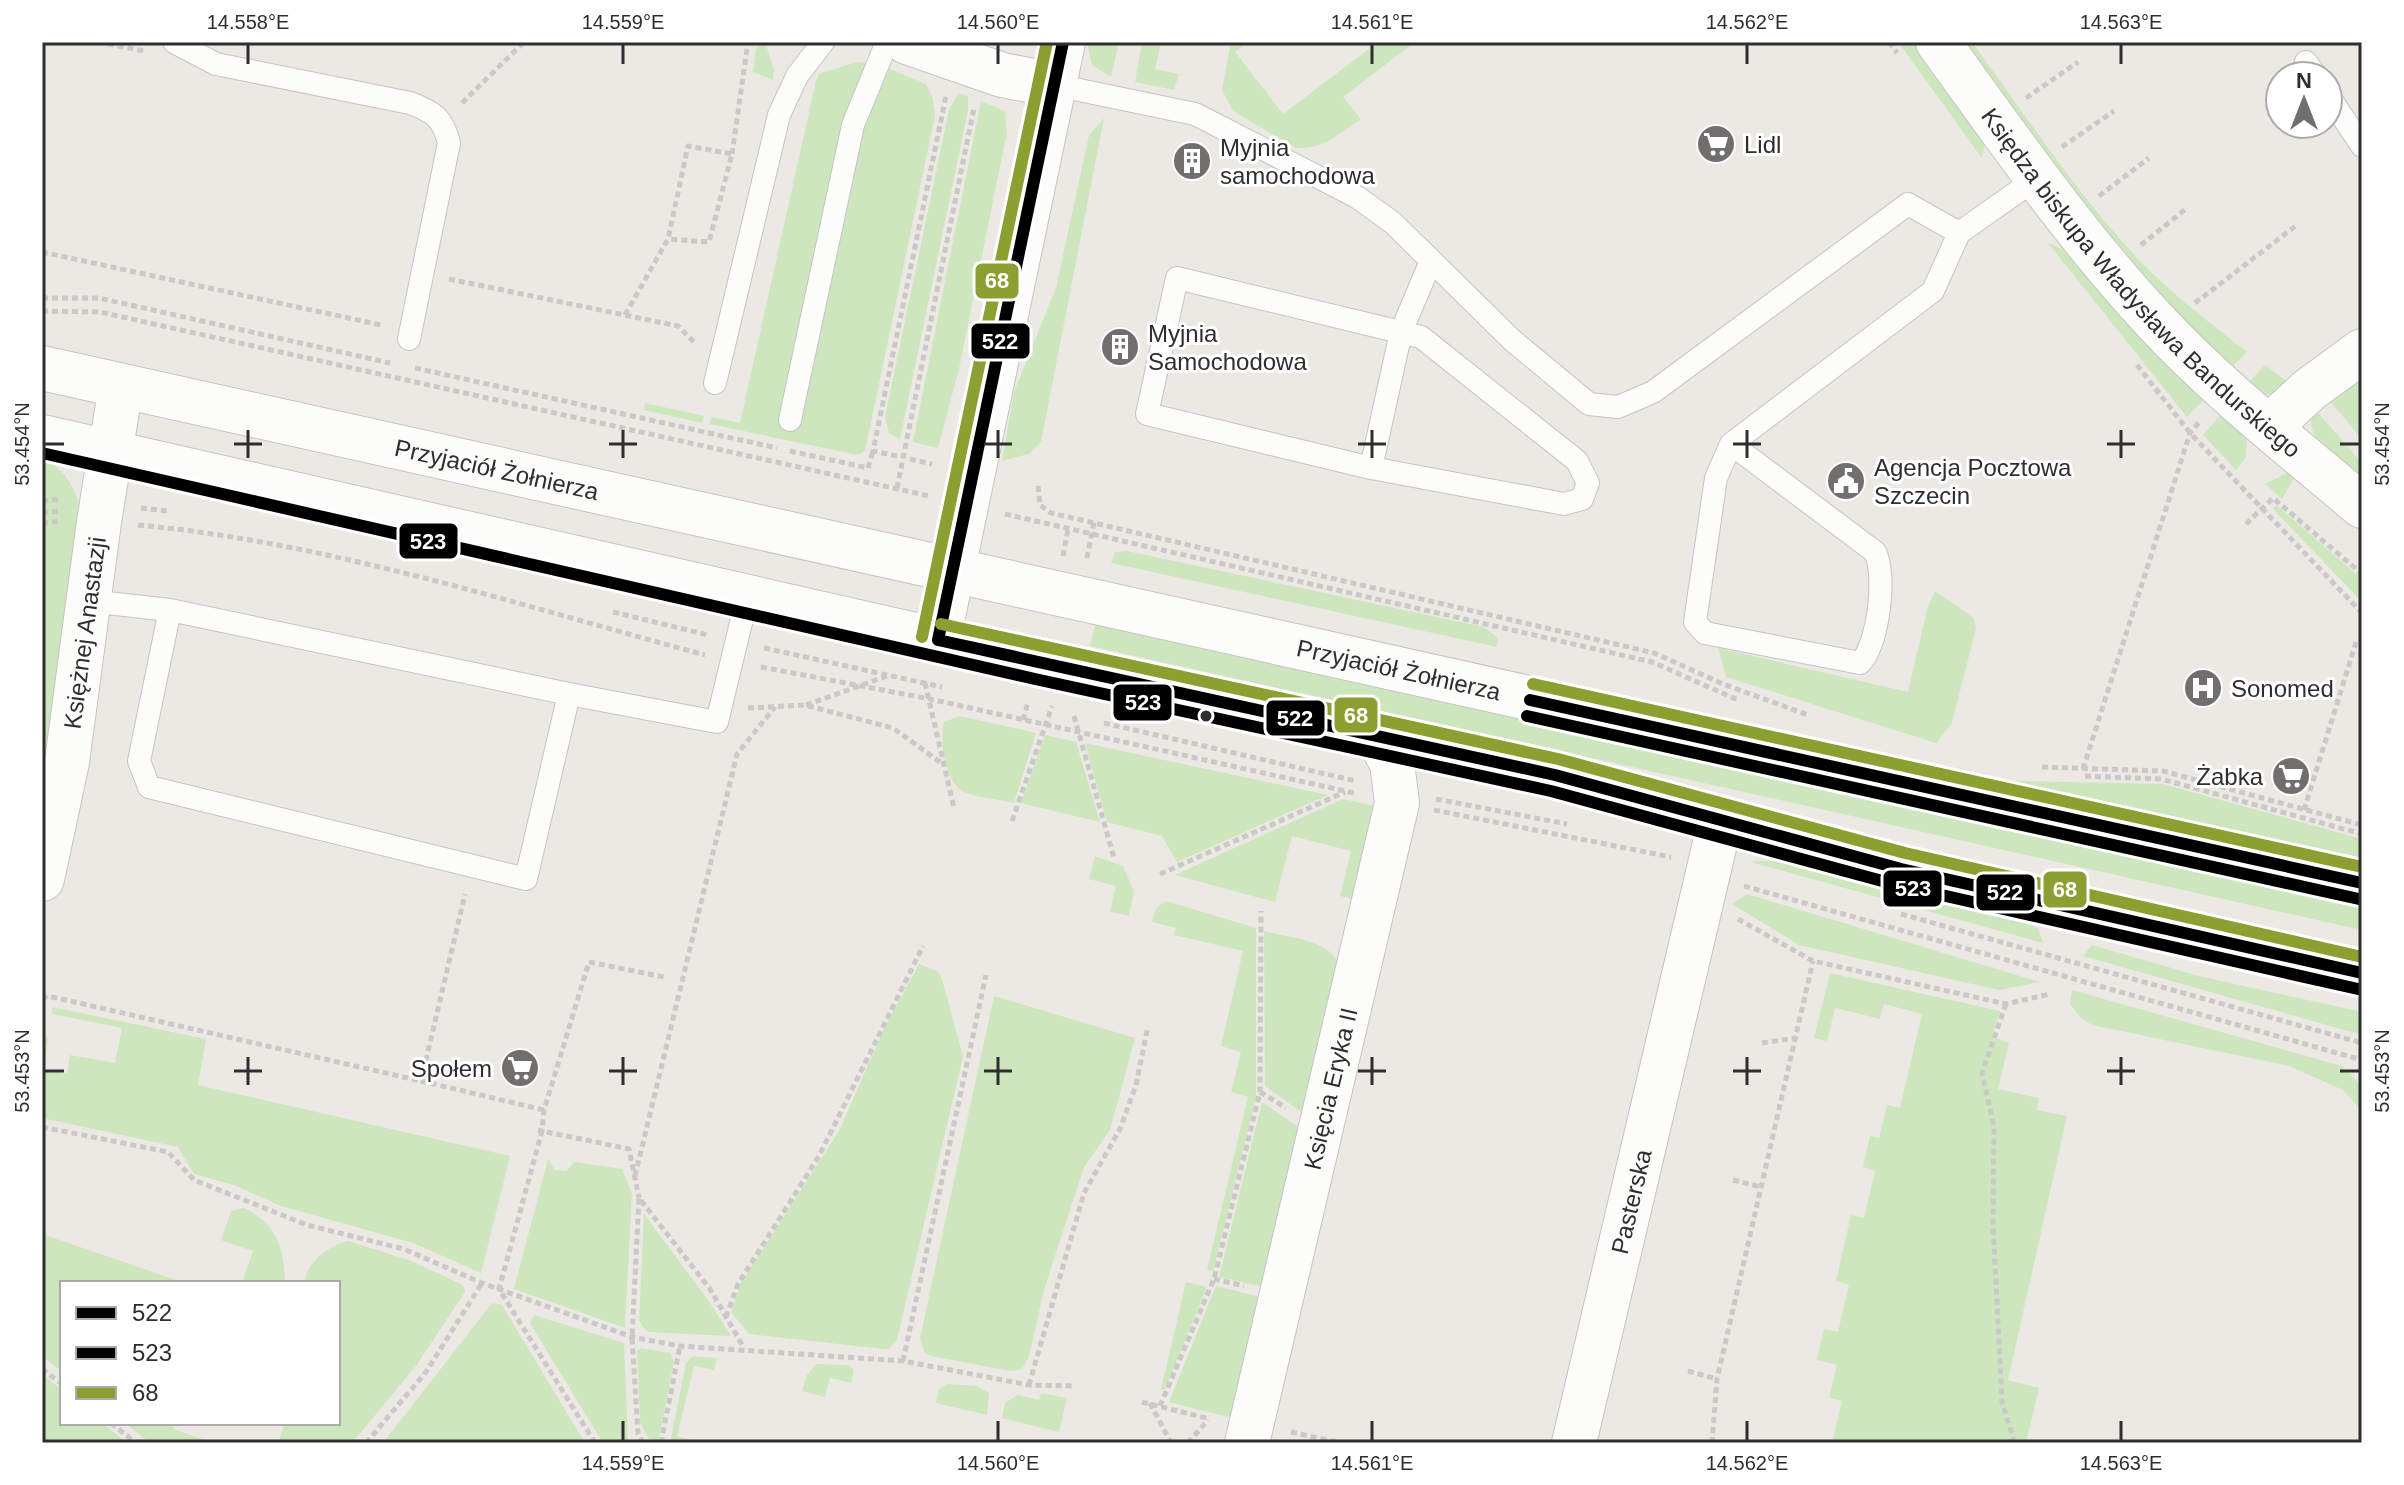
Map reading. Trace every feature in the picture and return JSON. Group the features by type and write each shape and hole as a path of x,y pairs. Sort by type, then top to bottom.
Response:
{"street":[{"path":"907,42 1002,75 1055,85"},
{"path":"938,640 1063,42"},
{"name":"Księdza biskupa Władysława Bandurskiego","path":"1938,42 2048,163 2155,321 2209,374 2362,506"},
{"path":"2270,426 2309,390 2362,351"},
{"name":"Przyjaciół Żołnierza","path":"42,368 2362,883"},
{"name":"Księżnej Anastazji","path":"42,879 61,799 121,386"},
{"path":"42,437 748,594 938,640 1555,775 1720,822 1975,887 2362,973"},
{"name":"Księcia Eryka II","path":"1239,1429 1395,810 1398,791 1392,763 1378,738"},
{"name":"Pasterska","path":"1574,1443 1720,822"}],"lane":[{"path":"174,42 216,64 410,103 433,112 444,122 449,143 421,273 401,333"},
{"path":"715,383 779,115 797,76 823,42"},
{"path":"790,420 853,125 887,42"},
{"path":"1055,85 1195,114 1357,197 1393,223 1512,340 1589,404 1618,407 1653,392 1908,204 1959,233"},
{"path":"2344,119 2362,146"},
{"path":"1731,444 1875,552 1882,576 1870,653 1860,663 1705,633 1695,622 1716,478 1731,444 1933,291 1959,233 2048,163"},
{"path":"1371,468 1401,332 1431,261"},
{"path":"1177,278 1421,337 1577,461 1588,483 1582,499 1564,504 1371,468 1147,414 1177,278"},
{"path":"89,601 170,610 717,722 748,594"},
{"path":"170,610 139,761 149,787 526,879 569,694"}],"path":[{"path":"98,42 149,53"},
{"path":"444,122 524,42"},
{"path":"668,239 709,242 732,154 748,42"},
{"path":"2023,99 2078,62"},
{"path":"42,298 99,298 868,468 948,82"},
{"path":"897,488 975,102"},
{"path":"2048,163 2114,111"},
{"path":"625,315 668,239 688,146 732,154"},
{"path":"2097,198 2149,158"},
{"path":"2138,247 2187,208"},
{"path":"2194,304 2297,225"},
{"path":"42,252 401,333"},
{"path":"421,273 678,326 692,342 723,350"},
{"path":"42,311 100,312 914,492"},
{"path":"385,362 388,350"},
{"path":"2083,769 2195,426"},
{"path":"873,451 897,456"},
{"path":"910,459 932,464"},
{"path":"2230,476 2362,613"},
{"path":"1038,486 1040,505 1044,510 1654,653 1723,684 1809,715"},
{"path":"2246,524 2273,498 2362,574"},
{"path":"42,501 61,499"},
{"path":"1021,517 1652,662 1747,703"},
{"path":"1087,558 1094,522"},
{"path":"1064,551 1068,529"},
{"path":"2304,810 2357,639"},
{"path":"720,710 805,705 890,675"},
{"path":"925,683 954,808"},
{"path":"805,705 893,728 944,765"},
{"path":"635,1176 737,754 775,707"},
{"path":"1050,710 1363,783 1160,874"},
{"path":"1074,716 1114,858"},
{"path":"1012,821 1045,726"},
{"path":"2038,767 2163,771 2362,825"},
{"path":"2037,775 2161,779 2362,834"},
{"path":"1424,796 1576,826"},
{"path":"1420,807 1677,860"},
{"path":"421,1081 472,866"},
{"path":"1743,878 1736,884 2362,1060"},
{"path":"1160,1406 1214,1279 1260,1092 1261,911"},
{"path":"1724,911 1813,961 2006,1004 2050,994"},
{"path":"726,1317 738,1284 819,1156 923,946"},
{"path":"2045,955 2362,1043"},
{"path":"1712,1443 1717,1379 1813,961"},
{"path":"595,1443 499,1289 544,1110 589,962 664,977"},
{"path":"903,1361 986,975"},
{"path":"42,999 48,996 544,1110"},
{"path":"2006,1004 1982,1073 1994,1127 1993,1223 2002,1402 2015,1443"},
{"path":"1029,1385 1084,1193 1120,1129 1136,1085 1148,1026"},
{"path":"1762,1043 1796,1038"},
{"path":"42,1127 168,1152 194,1180 307,1225 404,1249 482,1283 632,1337 680,1346 903,1361 1029,1385 1072,1386"},
{"path":"540,1130 629,1149 639,1198 632,1337 638,1434 643,1443"},
{"path":"1733,1180 1761,1187"},
{"path":"639,1198 701,1276 744,1349"},
{"path":"366,1443 426,1372 482,1283"},
{"path":"661,1443 680,1346"},
{"path":"42,1369 60,1382"},
{"path":"1688,1371 1717,1379"},
{"path":"1142,1402 1239,1429 1341,1443"},
{"path":"1150,1403 1171,1443"},
{"path":"114,1425 136,1443"},
{"path":"1188,1443 1239,1429"}],"green space":[{"path":"765,42 774,69 773,80 753,72 756,48"},
{"path":"1087,42 1119,42 1111,77 1092,65"},
{"path":"1142,42 1161,42 1155,69 1179,74 1174,90 1135,82"},
{"path":"1231,42 1248,42 1235,52 1283,114 1378,42 1415,42 1343,97 1361,119 1323,143 1296,148 1233,111 1222,90"},
{"path":"1898,42 1917,42 1986,136 1982,158"},
{"path":"1958,42 1972,42 2076,185 2144,265 2247,352 2229,370 2150,292"},
{"path":"856,62 878,64 926,84 933,99 935,116 865,451 858,455 710,424 711,417 740,423 816,81 819,74"},
{"path":"959,93 968,96 968,110 900,439 889,433 885,417 949,110"},
{"path":"981,101 1005,111 1007,132 959,369 938,448 913,442"},
{"path":"1104,118 1041,442 1029,454 1002,461 1014,392 1056,288 1089,135"},
{"path":"2048,243 2074,254 2207,396 2187,417"},
{"path":"2265,365 2292,385 2267,395 2246,385"},
{"path":"2362,378 2362,439 2330,401"},
{"path":"645,403 704,416 702,423 644,410"},
{"path":"2312,406 2362,463 2362,483 2317,441 2311,419"},
{"path":"2224,411 2247,437 2246,457 2236,470 2203,435"},
{"path":"42,458 57,467 68,480 81,511 42,879"},
{"path":"2287,473 2297,474 2282,499 2265,484"},
{"path":"2276,505 2362,579 2362,602 2273,509"},
{"path":"1127,551 1484,627 1498,638 1497,647 1111,563 1115,552"},
{"path":"1935,591 1974,618 1976,628 1952,723 1936,743 1726,677 1718,648 1908,692 1928,606"},
{"path":"1096,621 2362,902 2362,930 1090,646"},
{"path":"960,716 1036,733 1014,803 964,792 952,780 943,749 944,722"},
{"path":"1045,735 1076,742 1100,822 1021,803"},
{"path":"1085,743 1328,795 1177,862 1162,836 1107,822"},
{"path":"2012,783 2163,784 2362,839 2362,862"},
{"path":"1343,799 1384,808 1361,901 1340,896 1351,851 1292,836 1275,902 1175,875"},
{"path":"1095,856 1123,866 1134,891 1129,916 1110,912 1116,886 1089,879"},
{"path":"1751,862 1785,862 1985,909 2038,928 2043,943"},
{"path":"1747,894 2040,982 1999,990 1799,945 1732,904"},
{"path":"1166,901 1256,928 1256,1098 1213,1271 1207,1270 1248,1097 1231,1092 1241,1052 1221,1046 1243,951 1174,935 1176,928 1152,922 1156,908"},
{"path":"1264,931 1320,946 1337,959 1343,970 1304,1114 1265,1086"},
{"path":"2092,945 2199,976 2362,1012 2362,1035 2083,956"},
{"path":"919,964 938,972 942,979 963,1056 897,1340 889,1349 883,1349 749,1334 731,1312 741,1283 839,1131 884,1029"},
{"path":"1830,973 2000,1011 1992,1037 2009,1043 1998,1089 2039,1098 2037,1110 2067,1116 2008,1380 2039,1388 2026,1443 1832,1443 1842,1401 1829,1398 1837,1365 1817,1360 1824,1329 1838,1332 1849,1285 1836,1281 1851,1215 1864,1218 1875,1171 1863,1167 1870,1136 1879,1138 1887,1105 1900,1108 1922,1014 1884,1004 1880,1019 1835,1008 1827,1041 1814,1038"},
{"path":"2072,990 2342,1066 2362,1086 2362,1111 2343,1090 2289,1066 2092,1025 2082,1019 2070,1004"},
{"path":"994,996 1135,1038 1110,1130 1084,1167 1044,1290 1029,1356 1022,1369 1011,1371 931,1356 925,1353 920,1338"},
{"path":"52,1007 206,1039 198,1085 510,1156 481,1273 413,1243 281,1206 234,1185 194,1174 178,1147 42,1118 42,1036 48,1037 44,1070 67,1074 70,1055 115,1063 122,1028 52,1014"},
{"path":"1262,1102 1309,1134 1273,1289 1219,1277"},
{"path":"548,1159 555,1170 566,1171 574,1162 622,1169 632,1193 625,1328 514,1289"},
{"path":"244,1208 271,1230 283,1259 285,1281 243,1281 253,1251 221,1240 231,1211"},
{"path":"644,1214 731,1336 647,1332 639,1321"},
{"path":"42,1234 179,1281 60,1281 60,1370 42,1356"},
{"path":"348,1241 409,1260 463,1285 465,1292 416,1366 357,1437 349,1443 278,1443 284,1425 340,1425 340,1281 304,1281 314,1262 333,1247"},
{"path":"1186,1282 1207,1287 1165,1389 1161,1390"},
{"path":"1216,1286 1268,1299 1241,1420 1169,1402"},
{"path":"492,1303 502,1305 585,1443 383,1443"},
{"path":"534,1315 624,1343 628,1443 603,1443 530,1323"},
{"path":"641,1348 670,1353 674,1362 658,1443 651,1443 640,1422 637,1351"},
{"path":"693,1356 717,1358 714,1370 694,1366 677,1436 704,1443 670,1443 686,1363"},
{"path":"816,1364 849,1365 854,1370 851,1383 830,1378 825,1397 802,1391 807,1375"},
{"path":"42,1374 60,1388 60,1425 104,1425 127,1443 42,1442"},
{"path":"948,1384 977,1386 989,1393 987,1415 936,1403 939,1389"},
{"path":"1041,1393 1067,1398 1059,1432 1002,1418 1005,1403 1018,1395 1039,1400"},
{"path":"128,1425 174,1425 173,1429 213,1443 150,1443"}],"transit line":[{"name":"68","path":"922,637 1047,42"},
{"name":"522","path":"938,640 1063,42"},
{"name":"523","path":"42,453 1035,679 1551,791 1897,885 2358,989"},
{"name":"68","path":"941,624 1558,759 1905,853 2362,957"},
{"name":"522","path":"938,640 1555,775 1901,869 2362,973"},
{"name":"68","path":"1533,684 2362,867"},
{"name":"522","path":"1530,700 2362,883"},
{"name":"523","path":"1527,716 2359,899"}],"place":[{"name":"Lidl","path":"1716,144"},
{"name":"Myjnia samochodowa","path":"1192,161"},
{"name":"Myjnia Samochodowa","path":"1120,347"},
{"name":"Agencja Pocztowa Szczecin","path":"1846,481"},
{"name":"Sonomed","path":"2203,688"},
{"name":"Żabka","path":"2291,776"},
{"name":"Społem","path":"520,1068"}]}
